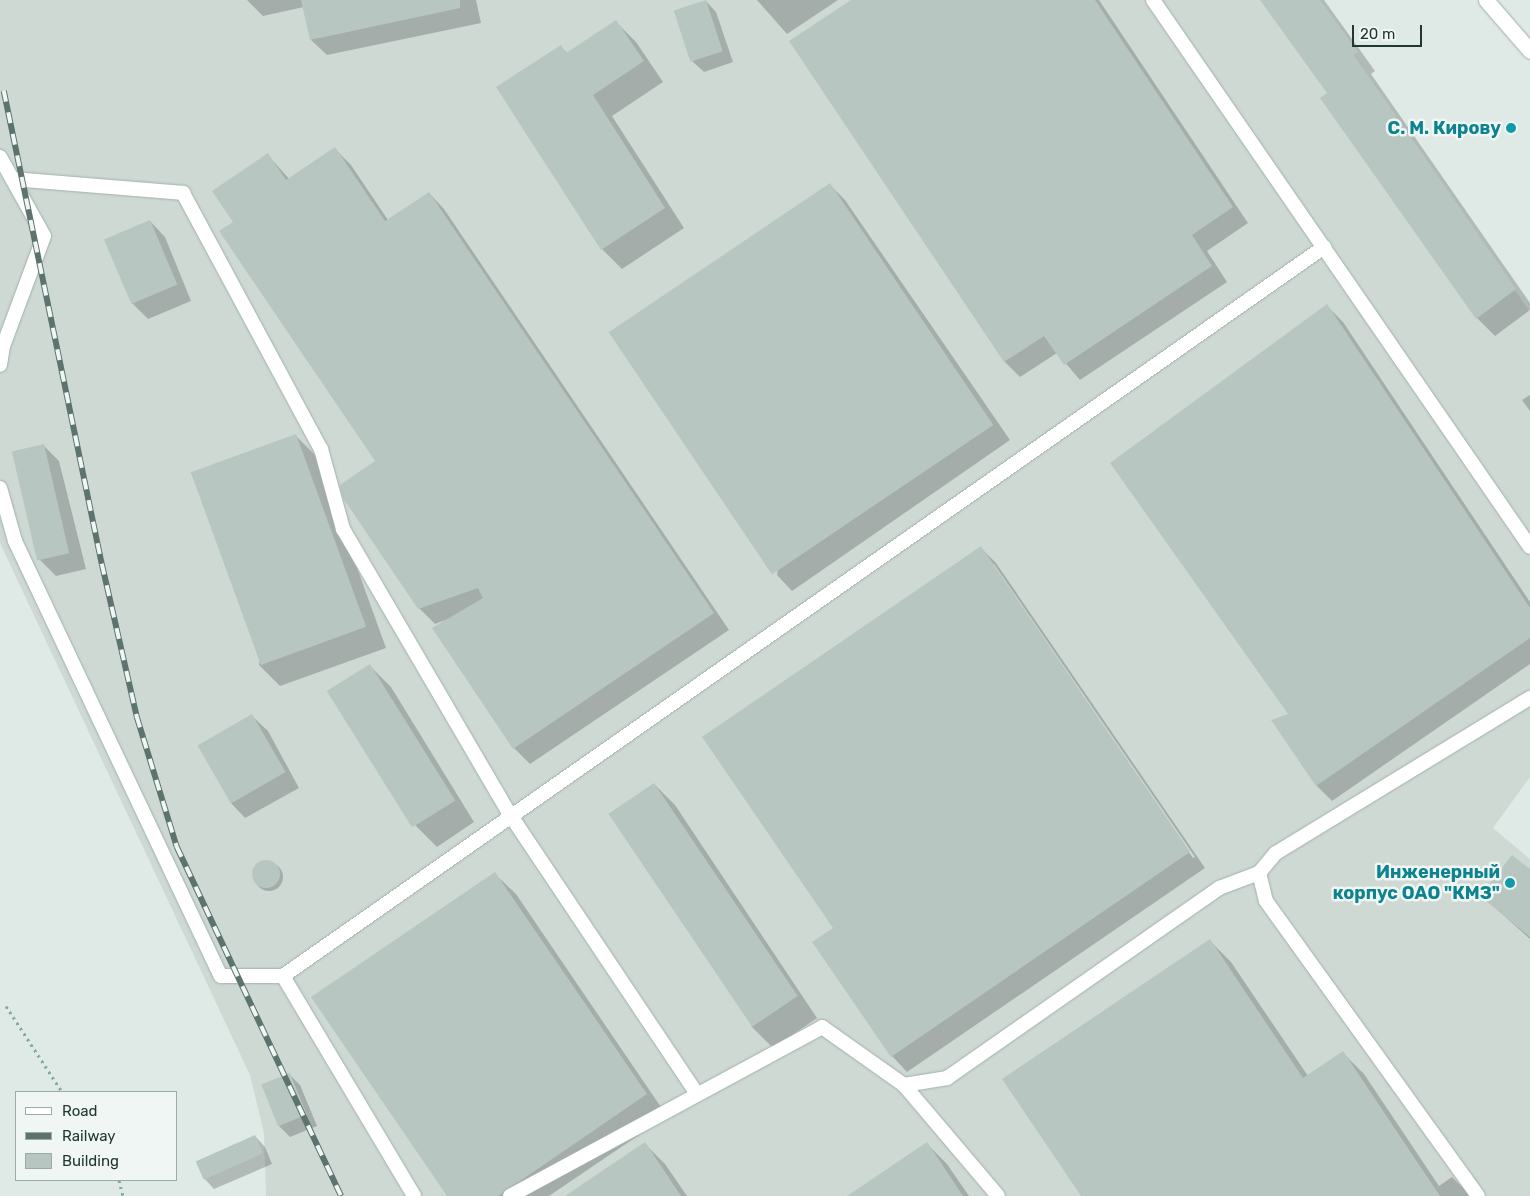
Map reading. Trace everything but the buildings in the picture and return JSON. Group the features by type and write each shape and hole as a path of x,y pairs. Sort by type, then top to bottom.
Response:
{"street":[{"path":"1486,0 1530,51"}],"lane":[{"path":"1153,0 1530,546"},
{"path":"0,157 44,236 3,346 0,365"},
{"path":"12,179 183,193 321,449 343,529 511,816 697,1094"},
{"path":"0,488 15,540 221,976 283,976 1324,247"},
{"path":"904,1085 947,1078 1219,888 1259,873 1276,853 1530,698"},
{"path":"1259,873 1266,901 1478,1196"},
{"path":"283,976 414,1196"},
{"path":"510,1196 822,1027 904,1085 998,1196"}],"path":[{"path":"6,1006 61,1091"},
{"path":"119,1181 123,1196"}],"shaded area":[{"path":"0,0 1317,0 1530,312 1530,777 1493,828 1530,859 1530,1196 266,1196 264,1133 250,1075 0,543"}],"railway":[{"path":"4,91 102,564 137,717 177,847 341,1196"}],"place":[{"name":"С. М. Кирову","path":"1511,128"},
{"name":"Инженерный корпус ОАО \"КМЗ\"","path":"1510,883"}]}
